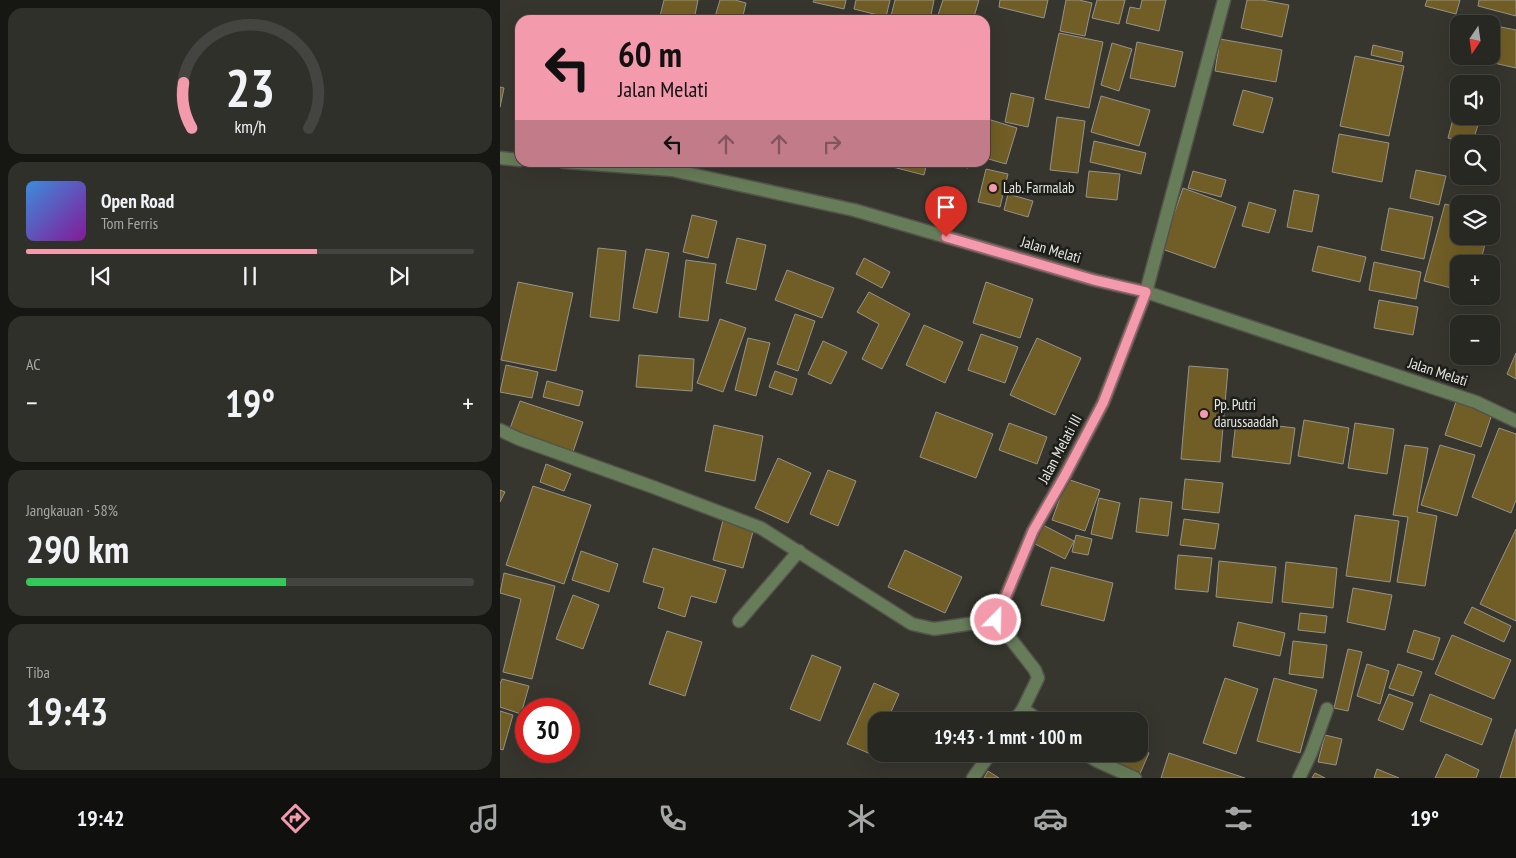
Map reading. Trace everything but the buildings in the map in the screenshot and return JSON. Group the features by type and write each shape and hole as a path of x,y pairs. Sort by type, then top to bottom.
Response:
{"street":[{"name":"Jalan Melati III","path":"996,620 1033,531 1103,403 1146,292 1224,0"},
{"path":"500,158 515,160"},
{"name":"Jalan Melati","path":"632,167 672,170 854,210 1094,280 1146,292 1476,402 1516,421"},
{"path":"500,430 761,528 912,624 934,629 996,620 1035,670 1038,678 1021,712"},
{"path":"739,620 799,551"},
{"path":"1023,709 1027,712"},
{"path":"1299,778 1327,709"},
{"path":"973,778 984,762"},
{"path":"1099,762 1135,778"}],"place":[{"name":"Lab. Farmalab","path":"993,188"},
{"name":"Pp. Putri darussaadah","path":"1204,414"}],"route":[{"path":"946,237 1094,280 1146,292 1103,403 1033,531 996,620"}]}
